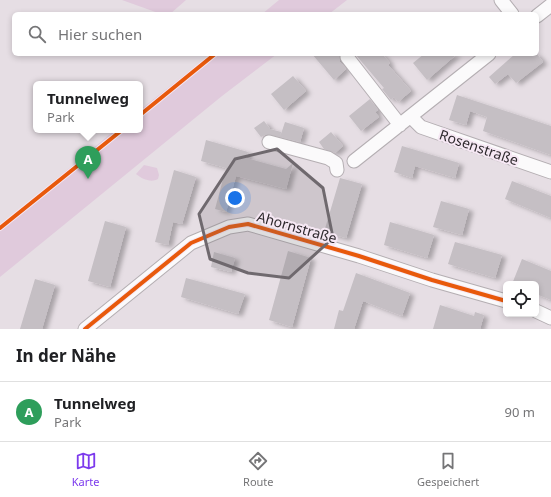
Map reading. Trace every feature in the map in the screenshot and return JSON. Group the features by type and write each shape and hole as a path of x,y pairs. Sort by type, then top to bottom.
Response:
{"street":[{"path":"501,0 510,12"},
{"path":"539,14 551,5"},
{"path":"354,161 487,56"},
{"name":"Rosenstraße","path":"347,57 406,121 551,172"},
{"path":"269,142 328,158 336,163 337,170"},
{"name":"Ahornstraße","path":"85,329 187,246 223,229 248,224 503,300"},
{"path":"539,312 551,318"}],"highlighted area":[{"path":"277,149 323,188 333,238 289,278 248,273 210,259 199,214 235,159"}],"shaded area":[{"path":"122,0 186,0 172,12 155,12"},
{"path":"279,0 347,0 332,12 264,12"},
{"path":"208,56 274,56 222,96 0,277 0,226 111,133 143,133 143,108"},
{"path":"144,165 157,168 159,175 158,179 152,181 147,180 136,174"}],"building":[{"path":"314,56 340,56 340,62 346,69 334,80"},
{"path":"357,56 384,56 390,63 388,65 411,91 398,102 394,97 391,100 382,89 384,88"},
{"path":"422,56 455,56 427,80 413,63"},
{"path":"513,56 538,56 543,62 516,83 508,74 495,84 489,77"},
{"path":"293,76 306,91 284,110 271,94"},
{"path":"457,95 551,126 551,155 483,131 487,117 470,111 466,125 449,120"},
{"path":"370,99 378,110 375,112 379,117 361,131 349,116"},
{"path":"264,121 270,129 281,132 280,137 267,134 261,137 254,128"},
{"path":"285,122 304,128 300,142 280,137"},
{"path":"331,132 343,146 335,153 324,149 319,142"},
{"path":"206,140 248,152 246,158 286,169 293,163 286,189 236,176 226,212 215,209 226,168 201,161"},
{"path":"402,146 459,163 455,178 415,166 412,178 394,172"},
{"path":"174,170 196,177 182,224 173,222 168,245 155,242"},
{"path":"340,178 362,184 346,238 324,232"},
{"path":"512,181 551,196 551,218 505,199"},
{"path":"441,201 469,209 462,235 433,227"},
{"path":"105,221 126,227 110,287 88,281"},
{"path":"390,222 434,235 427,258 384,245"},
{"path":"455,242 502,255 495,278 448,264"},
{"path":"288,251 311,258 292,327 269,320"},
{"path":"214,252 235,258 231,272 211,267"},
{"path":"522,259 551,271 551,300 539,295 539,281 513,281"},
{"path":"356,273 410,293 402,316 363,301 354,329 334,329 339,310 343,311"},
{"path":"186,278 245,294 238,314 181,297"},
{"path":"35,279 55,285 42,329 20,329"},
{"path":"440,305 474,316 475,312 484,315 480,329 433,329"}],"cycle path":[{"path":"143,113 213,56"},
{"path":"0,228 118,133"},
{"path":"85,329 191,243 229,227 248,224 503,300"}],"place":[{"name":"Tunnelweg","path":"88,179"}]}
